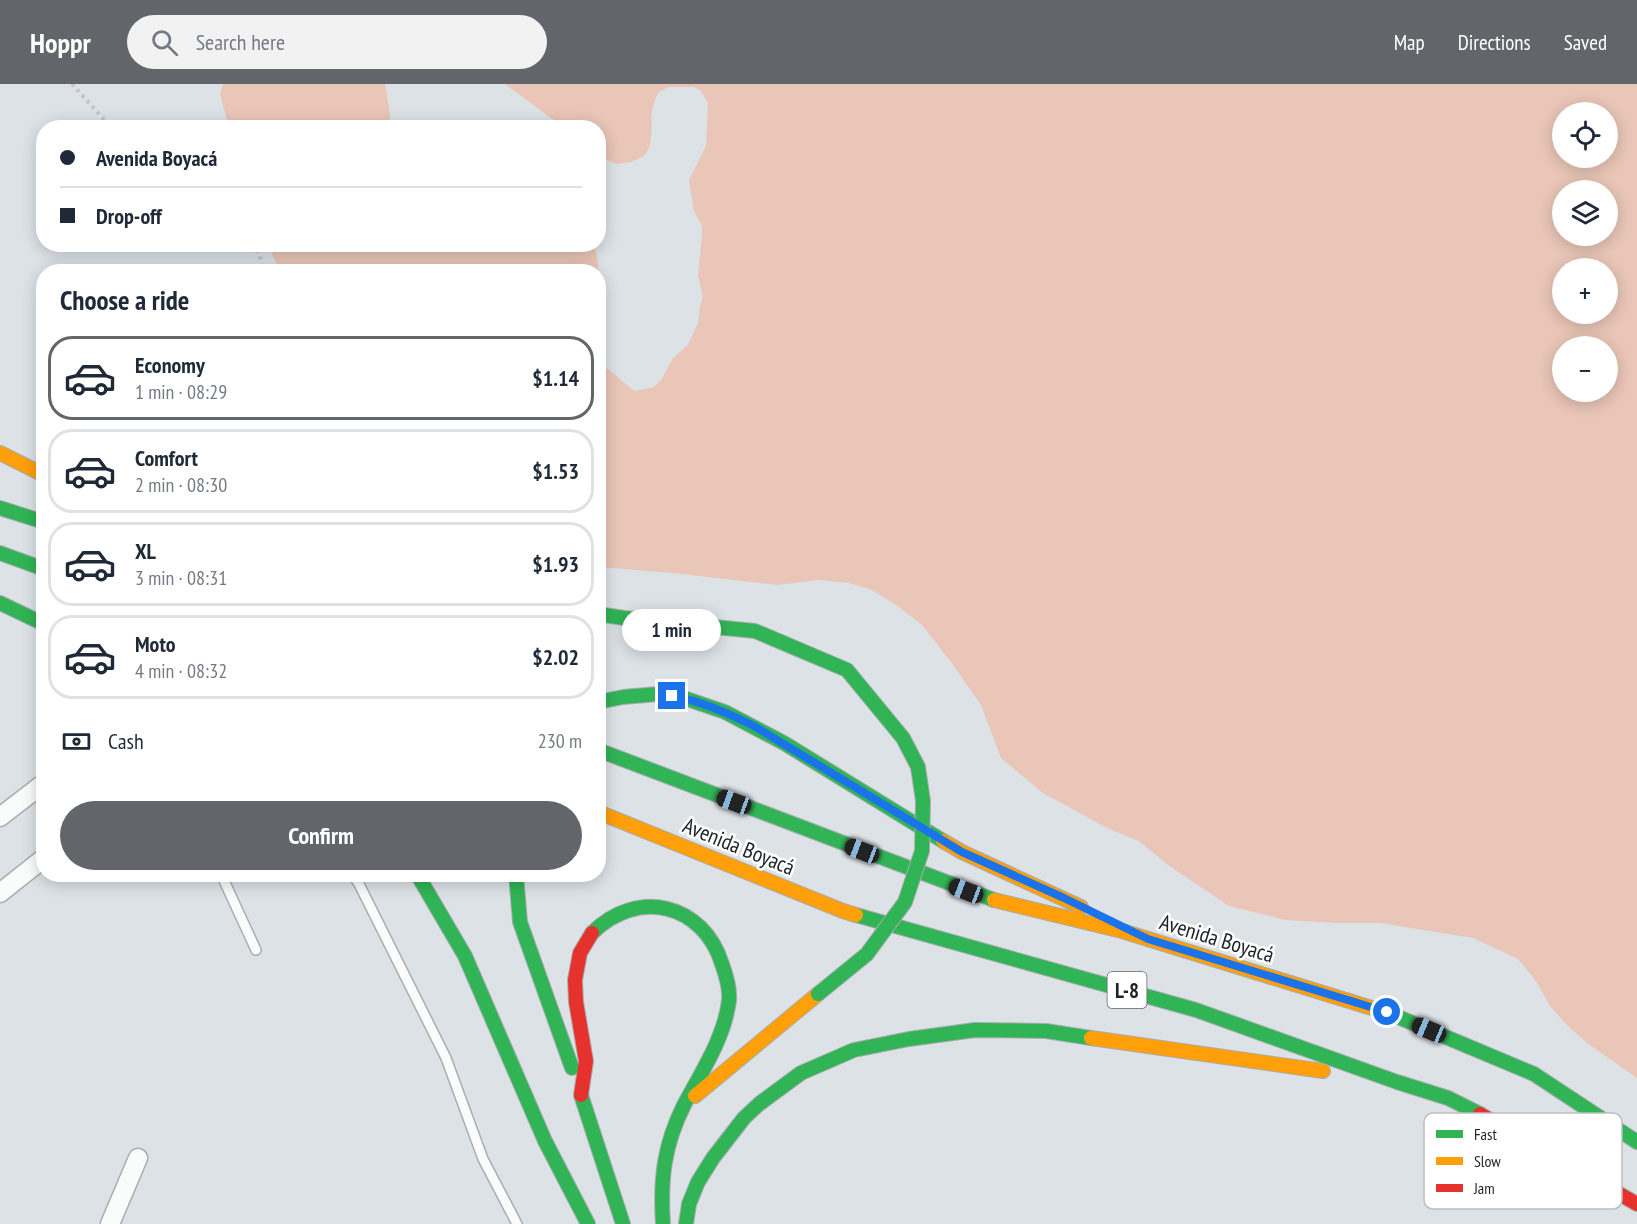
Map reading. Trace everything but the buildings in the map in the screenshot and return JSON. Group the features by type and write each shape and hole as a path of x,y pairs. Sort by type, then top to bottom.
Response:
{"main road":[{"path":"0,453 36,471"},
{"path":"0,508 36,519"},
{"path":"0,553 36,566"},
{"path":"0,603 36,620"},
{"path":"606,615 755,631 847,670 903,738 918,767 923,801 922,851 905,902 867,954 684,1105"},
{"path":"606,700 658,694 687,699 725,712 784,743 962,852 1148,939"},
{"name":"Avenida Boyacá","path":"606,753 987,898 1122,931 1387,1012 1534,1074 1593,1113"},
{"name":"Avenida Boyacá","path":"606,814 843,911 1196,1010 1448,1098 1479,1113"},
{"path":"422,882 465,956 544,1142 588,1224"},
{"path":"517,882 520,922 581,1095 623,1224"},
{"path":"581,1095 586,1063 574,980 578,959 588,937 617,915 652,905 670,908 690,918 710,936 722,962 730,998 723,1028 672,1131 662,1188 663,1224"},
{"path":"686,1224 689,1204 712,1158 744,1118 759,1104 801,1073 854,1050 909,1038 975,1030 1046,1031 1397,1082"},
{"name":"Avenida Boyacá","path":"1622,1132 1637,1142"},
{"name":"Avenida Boyacá","path":"1622,1195 1637,1204"}],"street":[{"path":"0,817 36,789"},
{"path":"0,892 36,864"},
{"path":"110,1224 138,1158"}],"lane":[{"path":"225,882 256,950"},
{"path":"358,882 446,1058 483,1159 517,1224"}],"path":[{"path":"72,84 105,120"}],"shaded area":[{"path":"223,84 385,84 390,120 227,120 220,94"},
{"path":"505,84 1637,84 1637,1078 1587,1043 1567,1025 1550,1006 1536,981 1518,959 1473,938 1380,923 1286,920 1229,906 1168,865 1139,841 1109,829 1043,793 1001,758 981,705 922,625 872,590 849,583 818,580 777,585 606,568 606,368 635,391 654,387 661,380 673,358 688,345 698,323 703,297 698,276 702,226 694,211 689,180 706,146 708,103 701,91 694,87 669,87 659,92 651,117 650,145 646,154 631,162 616,164 606,159 606,120 554,120"},
{"path":"271,252 596,252 598,261 598,264 277,264"}],"traffic: fast":[{"path":"0,508 36,519"},
{"path":"0,553 36,566"},
{"path":"0,603 36,620"},
{"path":"606,615 755,631 847,670 903,738 918,767"},
{"path":"606,700 658,694 687,699 725,712 784,743 943,841"},
{"path":"606,753 994,900"},
{"path":"818,994 867,954 905,902 922,851 923,801 918,767"},
{"path":"422,882 465,956 545,1141 588,1224"},
{"path":"517,882 520,922 572,1068"},
{"path":"592,933 610,919 629,910 648,907 667,909 684,916 700,927 713,943 727,982 729,996 727,1014 711,1054 684,1105"},
{"path":"856,915 1196,1010 1448,1098 1478,1113"},
{"path":"1391,1014 1534,1074 1593,1113"},
{"path":"686,1224 689,1204 698,1182 713,1158 744,1118 801,1073 854,1050 909,1039 975,1030 1046,1031 1091,1038"},
{"path":"581,1095 623,1224"},
{"path":"663,1224 662,1192 665,1163 672,1134 684,1105"},
{"path":"1622,1132 1637,1142"}],"traffic: slow":[{"path":"0,453 36,471"},
{"path":"606,815 856,915"},
{"path":"943,841 1081,907"},
{"path":"994,900 1122,931 1391,1014"},
{"path":"695,1096 818,994"},
{"path":"1091,1038 1323,1071"}],"traffic: jam":[{"path":"581,1095 586,1061 576,1002 575,980 580,953 592,933"},
{"path":"1622,1195 1637,1204"}],"route":[{"path":"672,696 725,712 754,726 962,852 1148,939 1387,1012"}]}
